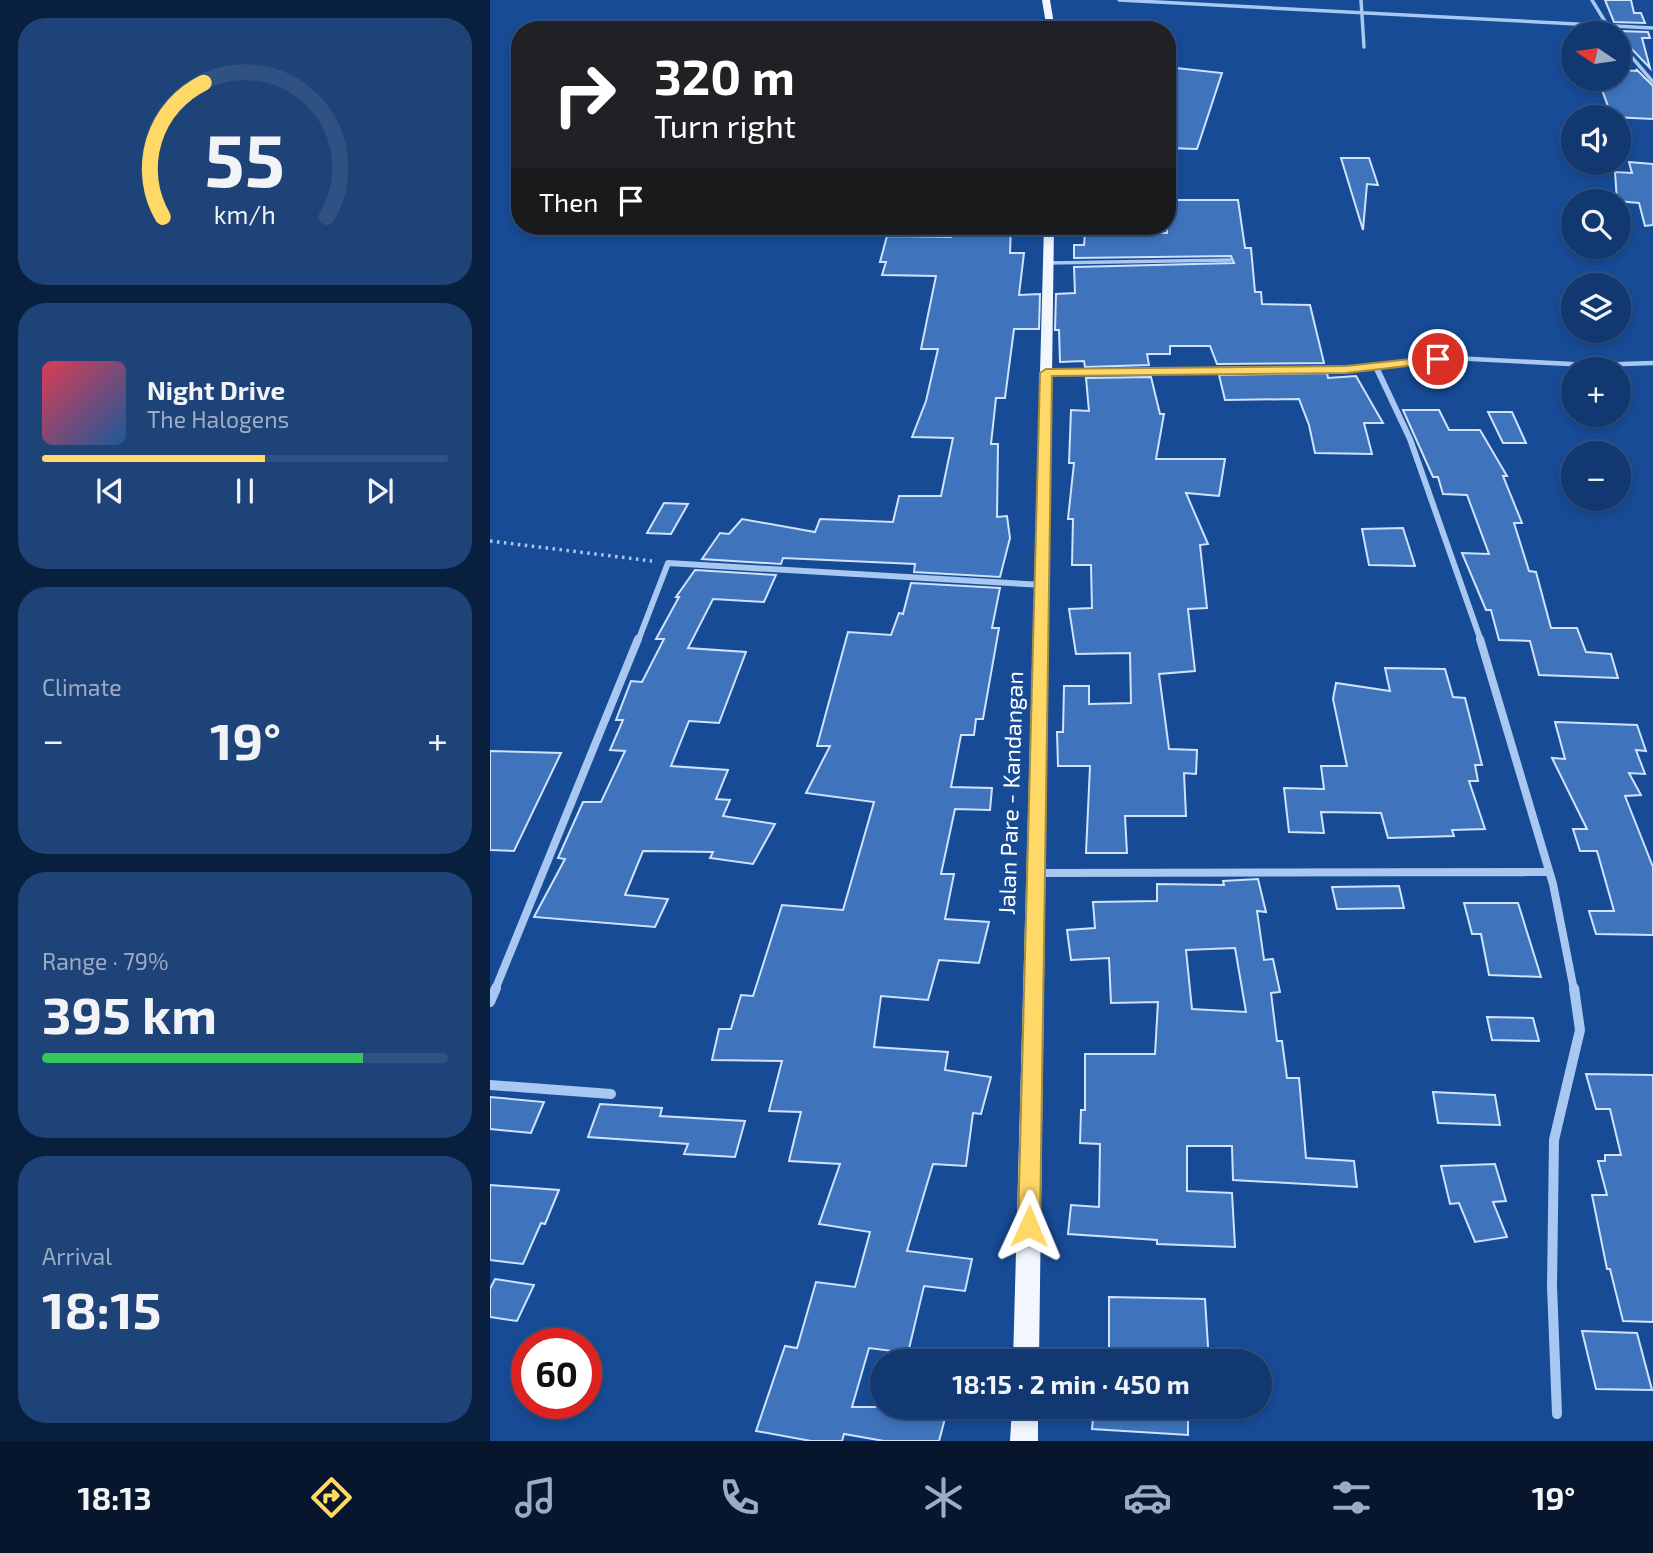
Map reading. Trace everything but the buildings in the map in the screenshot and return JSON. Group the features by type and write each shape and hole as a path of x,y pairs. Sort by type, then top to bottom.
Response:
{"main road":[{"path":"1046,0 1050,21"},
{"name":"Jalan Pare - Kandangan","path":"1026,1349 1048,235"},
{"path":"1024,1441 1025,1419"}],"street":[{"path":"1119,0 1561,24"},
{"path":"1361,0 1364,47"},
{"path":"1591,0 1604,21"},
{"path":"1631,27 1653,28"},
{"path":"1631,56 1653,82"},
{"path":"1046,373 1376,367 1453,358 1582,365 1653,363"},
{"path":"1376,367 1410,439 1475,621 1549,872 1580,1030 1554,1140 1552,1286 1557,1414"},
{"path":"490,1002 591,760 668,563 1043,585"},
{"path":"1036,873 1549,872"},
{"path":"490,1085 611,1094"}],"lane":[{"path":"1048,262 1231,260"}],"path":[{"path":"490,541 668,563"}],"route":[{"path":"1029,1226 1046,373 1346,369 1438,359"}]}
